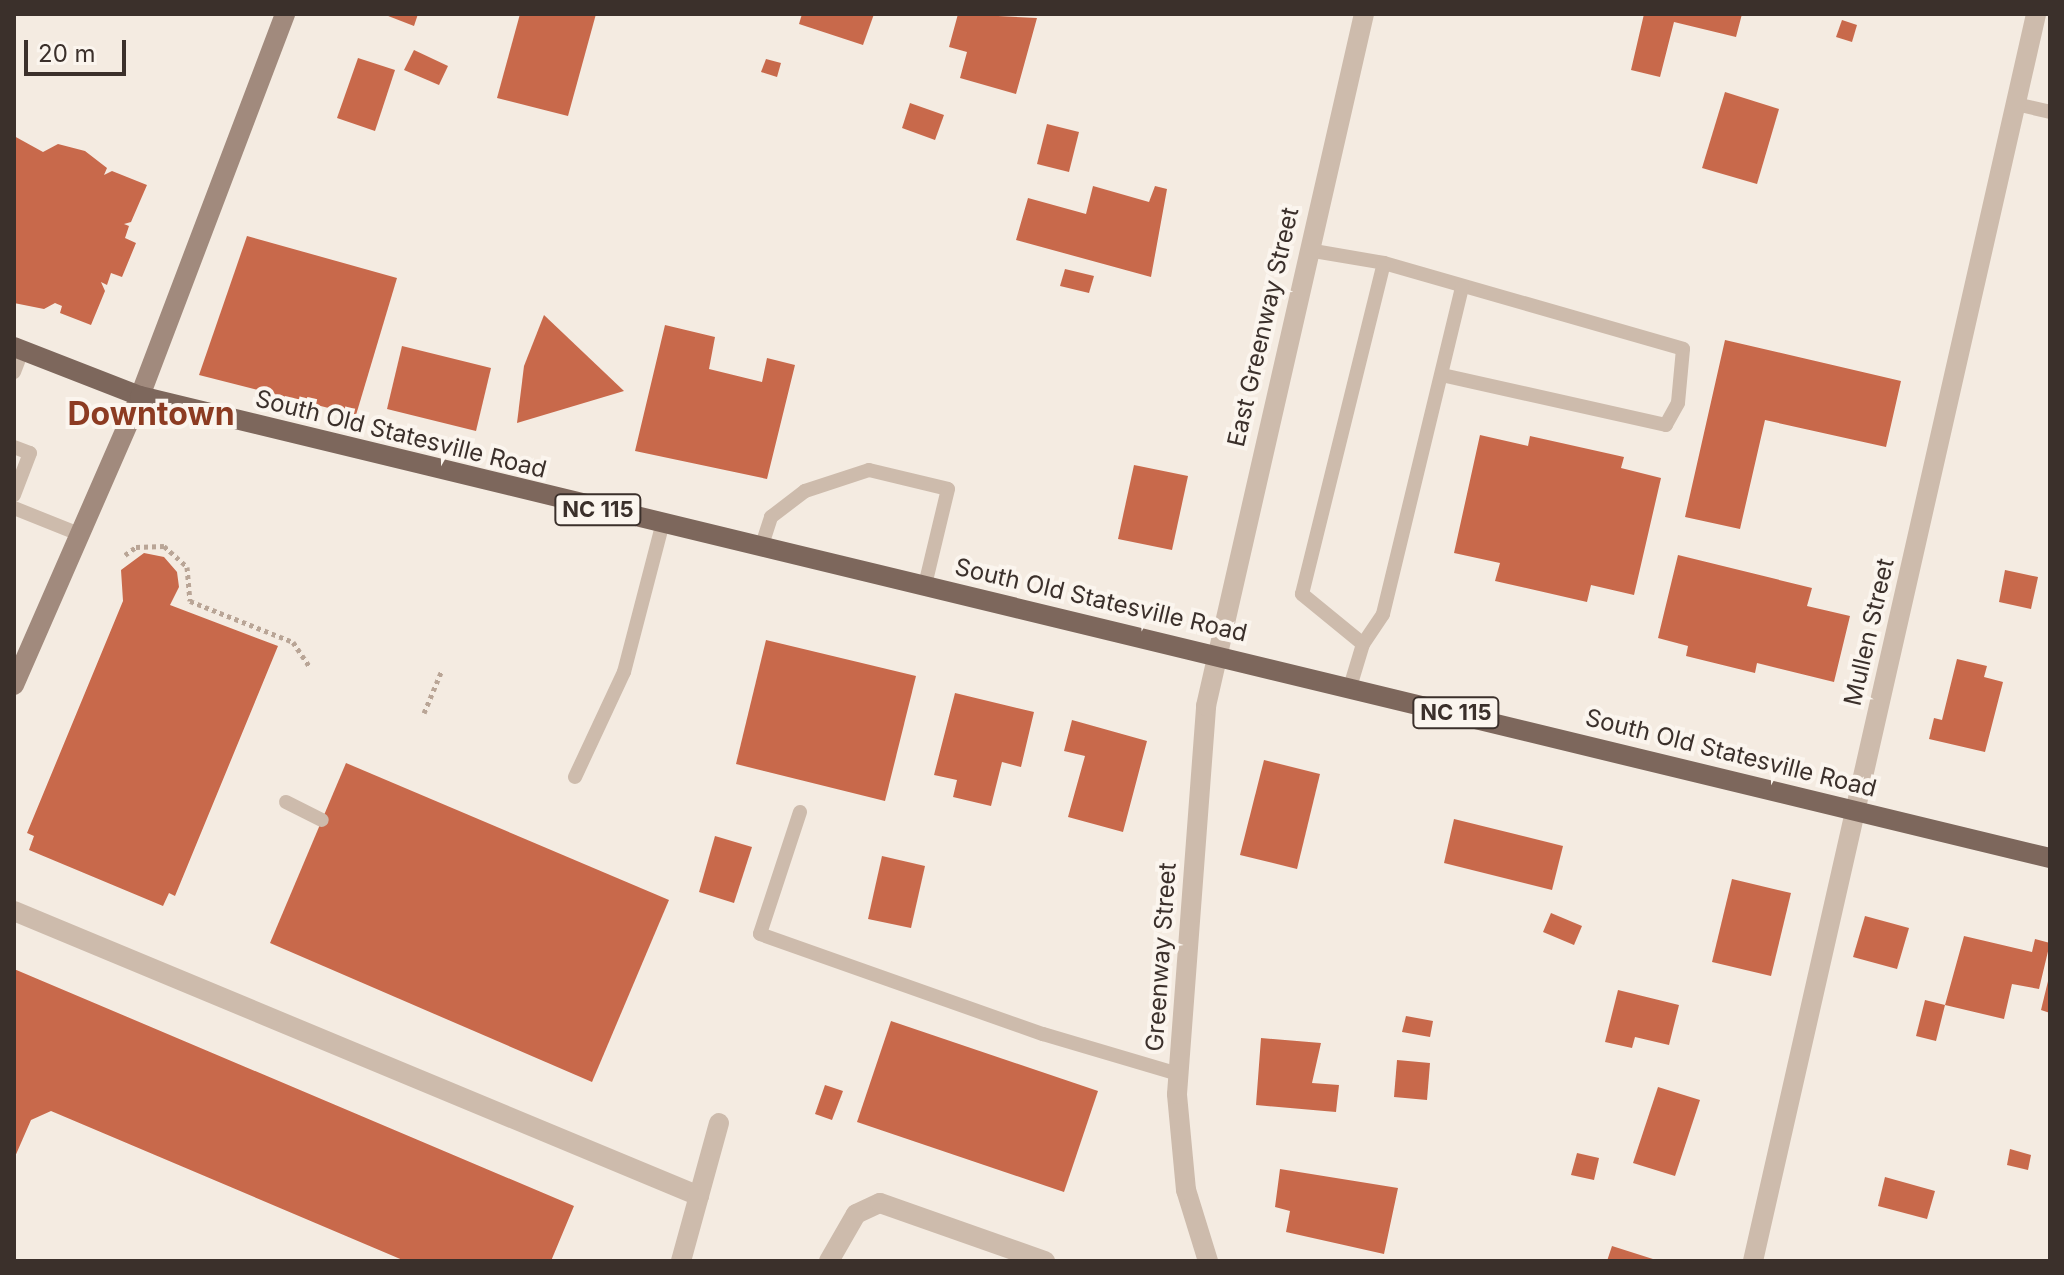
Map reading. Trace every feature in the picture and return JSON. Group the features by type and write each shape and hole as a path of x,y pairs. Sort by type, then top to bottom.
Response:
{"main road":[{"path":"14,685 140,396 285,14"},
{"name":"NC 115","path":"18,349 140,396"},
{"name":"South Old Statesville Road","path":"140,396 662,526 1215,653 2050,858"}],"street":[{"name":"East Greenway Street","path":"1215,653 1364,14"},
{"name":"Mullen Street","path":"1753,1261 2036,14"},
{"name":"Greenway Street","path":"1208,1261 1186,1190 1177,1130 1178,1074 1215,653"},
{"path":"14,911 699,1196"},
{"path":"681,1261 719,1123"},
{"path":"829,1261 856,1214 880,1203 1045,1261"}],"lane":[{"path":"2016,104 2050,112"},
{"path":"1308,250 1384,263 1462,288 1683,349 1678,403 1666,425 1442,375"},
{"path":"1363,644 1302,594 1384,263"},
{"path":"1350,687 1363,644 1383,614 1462,288"},
{"path":"14,372 18,349"},
{"path":"14,447 30,453 14,495"},
{"path":"761,548 771,517 805,491 869,470 948,489 925,585"},
{"path":"14,508 81,535"},
{"path":"575,777 624,672 662,526"},
{"path":"286,802 322,820"},
{"path":"800,812 760,934 1043,1034 1178,1074"}],"path":[{"path":"125,555 136,547 164,546 187,567 190,601 293,642 309,666"},
{"path":"424,713 442,670"}],"building":[{"path":"383,14 418,14 414,26"},
{"path":"520,14 596,14 568,116 497,98"},
{"path":"802,14 874,14 863,45 799,24"},
{"path":"958,14 1037,18 1016,94 960,78 967,52 949,47"},
{"path":"1644,14 1742,14 1736,37 1674,22 1660,77 1631,70"},
{"path":"1842,20 1857,25 1852,42 1836,37"},
{"path":"414,50 448,66 439,85 404,70"},
{"path":"358,58 395,70 375,131 337,118"},
{"path":"766,59 781,63 777,77 761,72"},
{"path":"1725,92 1779,109 1757,184 1702,168"},
{"path":"910,103 944,115 935,140 902,128"},
{"path":"1047,124 1079,132 1069,172 1037,164"},
{"path":"14,136 43,152 58,144 85,151 107,168 104,175 112,171 147,185 131,222 124,224 129,226 125,238 136,243 122,277 111,273 107,285 101,282 105,291 91,325 60,313 62,306 55,303 44,309 14,303"},
{"path":"1093,186 1149,202 1155,186 1167,189 1151,277 1016,240 1028,198 1086,214"},
{"path":"247,236 397,278 356,415 199,375"},
{"path":"1065,269 1094,276 1089,293 1060,286"},
{"path":"544,315 624,391 517,423 524,366"},
{"path":"665,325 715,337 709,369 762,382 767,358 795,365 767,479 635,451"},
{"path":"1725,340 1901,381 1886,447 1765,420 1740,529 1685,517"},
{"path":"402,346 491,368 476,431 387,409"},
{"path":"1480,435 1528,446 1530,436 1624,457 1621,468 1661,478 1634,595 1591,585 1587,602 1495,581 1500,563 1454,553"},
{"path":"1134,465 1188,476 1172,550 1118,539"},
{"path":"144,553 164,557 177,572 179,587 170,605 278,646 175,896 169,893 163,906 29,850 34,836 27,833 123,601 121,570"},
{"path":"1678,555 1812,588 1807,606 1850,616 1834,682 1757,663 1755,673 1686,656 1688,646 1658,638"},
{"path":"2005,570 2038,577 2031,609 1999,602"},
{"path":"766,640 916,676 885,801 736,764"},
{"path":"1957,659 1987,666 1984,677 2003,682 1985,752 1929,739 1934,718 1942,720"},
{"path":"955,693 1034,712 1021,767 1002,762 991,806 953,797 957,780 934,775"},
{"path":"1072,720 1147,741 1123,832 1068,817 1085,756 1064,751"},
{"path":"1264,760 1320,774 1297,869 1240,855"},
{"path":"346,763 669,900 592,1082 270,943"},
{"path":"1454,819 1563,846 1552,890 1444,863"},
{"path":"715,836 752,847 734,903 699,892"},
{"path":"882,856 925,866 911,928 868,919"},
{"path":"1732,879 1791,893 1771,976 1712,962"},
{"path":"1551,913 1582,926 1574,945 1543,932"},
{"path":"1865,916 1909,928 1897,969 1853,957"},
{"path":"1964,936 2032,952 2035,939 2050,943 2039,989 2012,984 2004,1019 1945,1005"},
{"path":"14,969 574,1206 551,1261 405,1261 51,1111 31,1120 14,1159"},
{"path":"2050,977 2050,1013 2041,1010"},
{"path":"1618,990 1679,1005 1669,1045 1635,1037 1632,1048 1605,1042"},
{"path":"1925,1000 1945,1005 1936,1041 1916,1036"},
{"path":"1406,1016 1433,1021 1430,1037 1402,1032"},
{"path":"891,1021 1098,1091 1064,1192 857,1122"},
{"path":"1261,1038 1321,1043 1312,1083 1339,1085 1336,1112 1256,1105"},
{"path":"1397,1060 1430,1063 1427,1100 1394,1097"},
{"path":"825,1085 843,1091 832,1120 815,1114"},
{"path":"1658,1087 1700,1100 1675,1176 1633,1163"},
{"path":"2010,1149 2031,1155 2028,1170 2007,1165"},
{"path":"1577,1153 1599,1158 1594,1180 1571,1175"},
{"path":"1280,1169 1398,1188 1384,1254 1286,1232 1290,1211 1275,1207"},
{"path":"1885,1177 1935,1191 1927,1219 1878,1206"},
{"path":"1612,1246 1656,1260 1656,1261 1607,1261"}],"district":[{"name":"Downtown","path":"151,414"}]}
